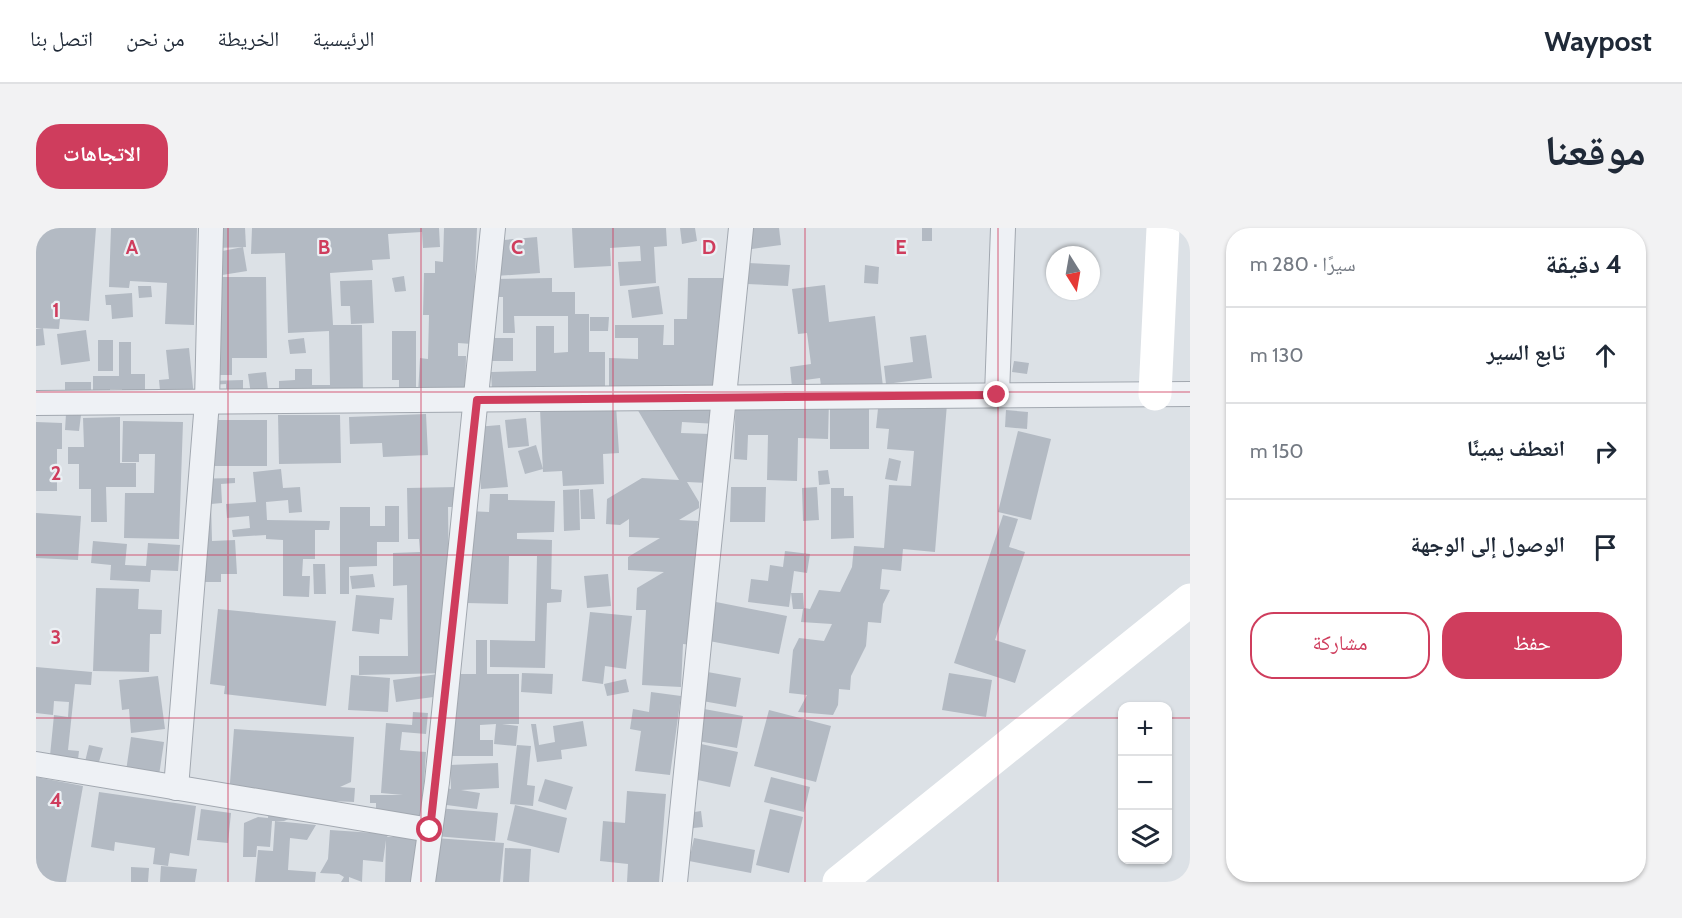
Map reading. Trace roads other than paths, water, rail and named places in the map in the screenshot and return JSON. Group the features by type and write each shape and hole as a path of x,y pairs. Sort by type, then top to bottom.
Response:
{"main road":[{"path":"1155,394 1163,228"},
{"path":"839,882 1190,600"}],"street":[{"path":"176,788 207,402 211,228"},
{"path":"423,882 477,400 493,228"},
{"path":"675,882 741,228"},
{"path":"997,395 1003,228"},
{"path":"36,403 1190,394"},
{"path":"36,764 430,830"}]}
